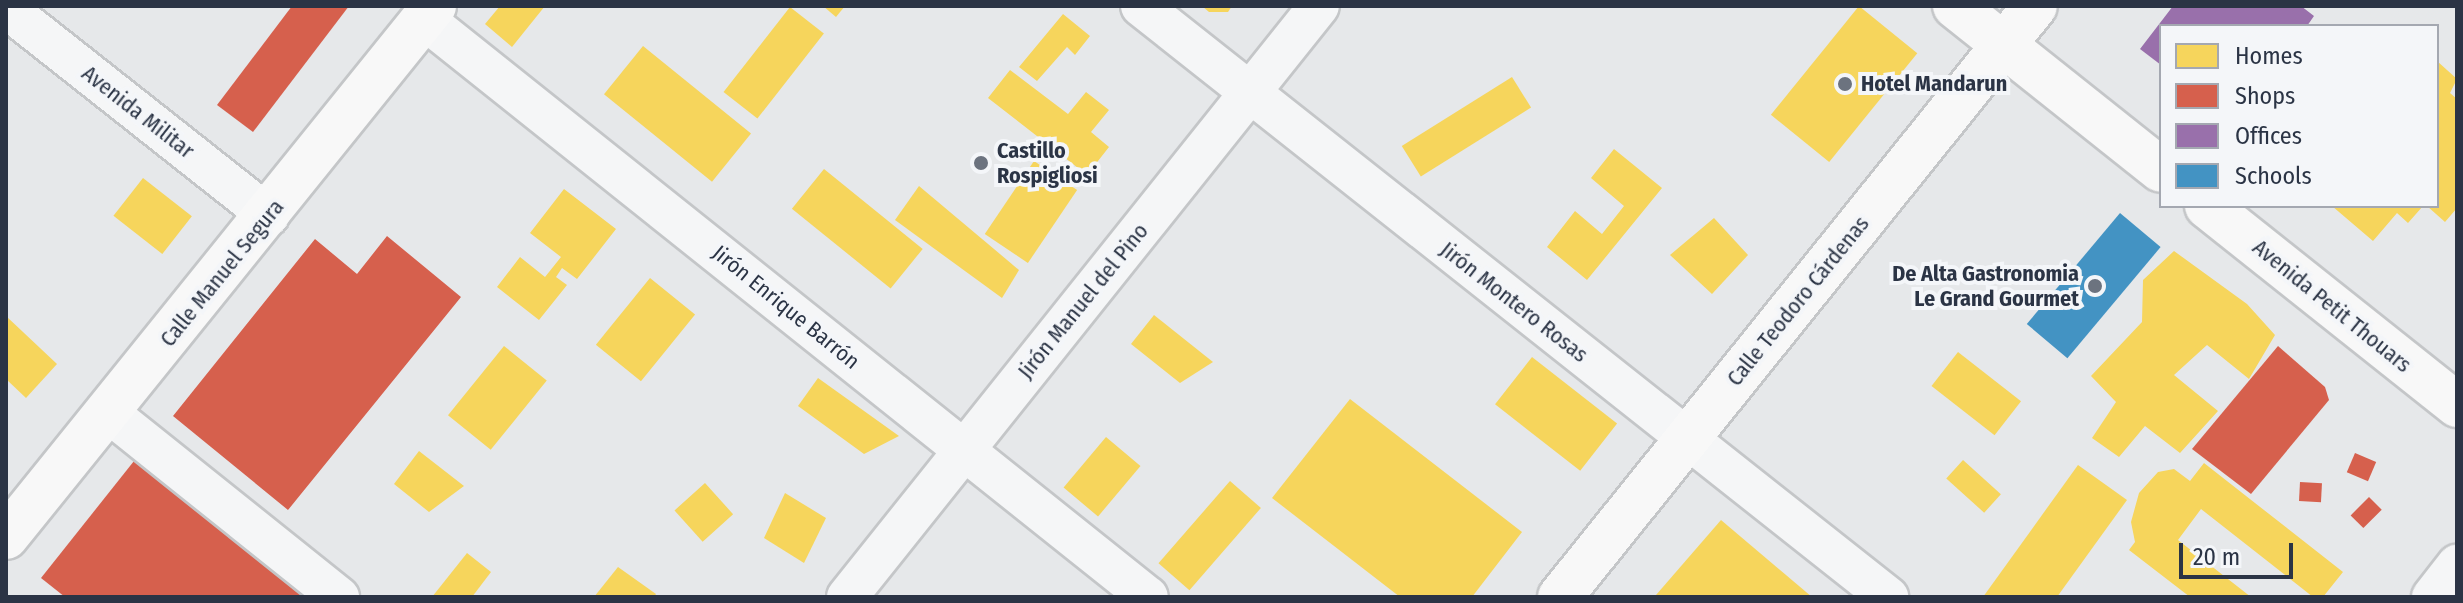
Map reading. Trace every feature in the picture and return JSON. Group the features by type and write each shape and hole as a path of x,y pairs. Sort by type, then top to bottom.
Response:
{"street":[{"name":"Jirón Montero Rosas","path":"1141,6 1888,597"},
{"name":"Jirón Manuel del Pino","path":"847,597 1319,6"},
{"path":"1955,6 2159,168"},
{"name":"Calle Teodoro Cárdenas","path":"1560,597 2035,6"},
{"name":"Avenida Militar","path":"6,8 269,216"},
{"name":"Calle Manuel Segura","path":"6,537 269,216 429,12"},
{"name":"Jirón Enrique Barrón","path":"429,12 1148,597"},
{"name":"Avenida Petit Thouars","path":"2210,208 2457,405"},
{"path":"109,413 339,597"},
{"path":"2432,597 2457,565"}],"building: Homes":[{"path":"500,6 545,6 512,47 485,24"},
{"path":"823,6 845,6 836,17"},
{"path":"1202,6 1232,6 1228,12 1209,12"},
{"name":"Hotel Mandarun","path":"1859,6 1917,53 1829,162 1771,115"},
{"path":"790,7 824,33 757,119 724,92"},
{"path":"1063,14 1090,36 1075,55 1067,47 1037,81 1019,67"},
{"path":"643,46 751,133 712,182 604,94"},
{"path":"2439,63 2457,79 2450,93 2457,99 2457,208 2445,222 2429,208 2439,208"},
{"path":"1010,70 1068,114 1086,92 1109,110 1091,132 1109,147 1087,175 988,98"},
{"path":"1512,77 1531,108 1421,176 1402,146"},
{"path":"1614,149 1662,188 1587,280 1547,247 1575,211 1602,234 1624,206 1591,178"},
{"path":"1034,161 1077,190 1028,263 985,234"},
{"path":"824,169 923,249 891,289 792,209"},
{"path":"143,178 192,216 162,254 113,216"},
{"path":"919,186 1019,270 1002,298 895,220"},
{"path":"564,189 616,229 577,279 562,268 556,277 567,285 539,320 497,287 520,257 545,277 561,257 530,233"},
{"path":"2334,208 2421,208 2408,223 2397,213 2373,241"},
{"path":"1714,218 1748,255 1712,294 1670,255"},
{"path":"2174,251 2247,304 2275,335 2249,379 2207,345 2174,375 2218,411 2180,453 2145,426 2119,457 2092,438 2116,402 2091,376 2142,322 2143,280"},
{"path":"650,278 695,315 641,381 596,345"},
{"path":"1154,315 1213,362 1180,383 1131,344"},
{"path":"6,316 57,364 26,398 6,379"},
{"path":"504,346 547,381 491,450 448,415"},
{"path":"1958,352 2021,401 1995,435 1932,386"},
{"path":"1532,357 1617,423 1580,471 1495,404"},
{"path":"818,378 899,436 864,454 798,406"},
{"path":"1350,399 1522,532 1472,597 1400,597 1272,498"},
{"path":"1106,437 1140,466 1098,516 1064,488"},
{"path":"419,451 464,486 429,512 394,484"},
{"path":"1963,460 2001,494 1984,513 1946,479"},
{"path":"2204,463 2343,572 2323,597 2313,597 2201,509 2178,540 2251,597 2190,597 2129,550 2135,542 2131,522 2139,493 2158,472 2174,469 2190,481"},
{"path":"2078,465 2127,500 2057,597 1983,597"},
{"path":"1230,481 1261,508 1189,590 1158,563"},
{"path":"705,483 733,514 703,542 675,510"},
{"path":"785,493 826,518 804,563 764,538"},
{"path":"1721,520 1812,597 1656,595"},
{"path":"467,553 491,572 472,597 432,597"},
{"path":"618,567 656,594 654,597 594,597"}],"building: Shops":[{"path":"292,6 349,6 253,132 217,105"},
{"path":"387,236 461,297 288,510 173,416 315,239 357,274"},
{"path":"2278,346 2325,387 2329,400 2251,494 2192,449"},
{"path":"2355,453 2376,462 2368,481 2347,472"},
{"path":"134,461 304,597 65,597 41,578"},
{"path":"2300,482 2322,483 2321,502 2299,501"},
{"path":"2369,497 2382,510 2363,528 2351,515"}],"building: Offices":[{"path":"2173,6 2301,6 2314,16 2308,24 2159,24"},
{"path":"2159,24 2159,63 2140,49"}],"building: Schools":[{"name":"De Alta Gastronomia Le Grand Gourmet","path":"2120,213 2161,247 2067,358 2027,324"}],"place":[{"name":"Hotel Mandarun","path":"1845,84"},
{"name":"Castillo Rospigliosi","path":"981,163"},
{"name":"De Alta Gastronomia Le Grand Gourmet","path":"2095,286"}]}
